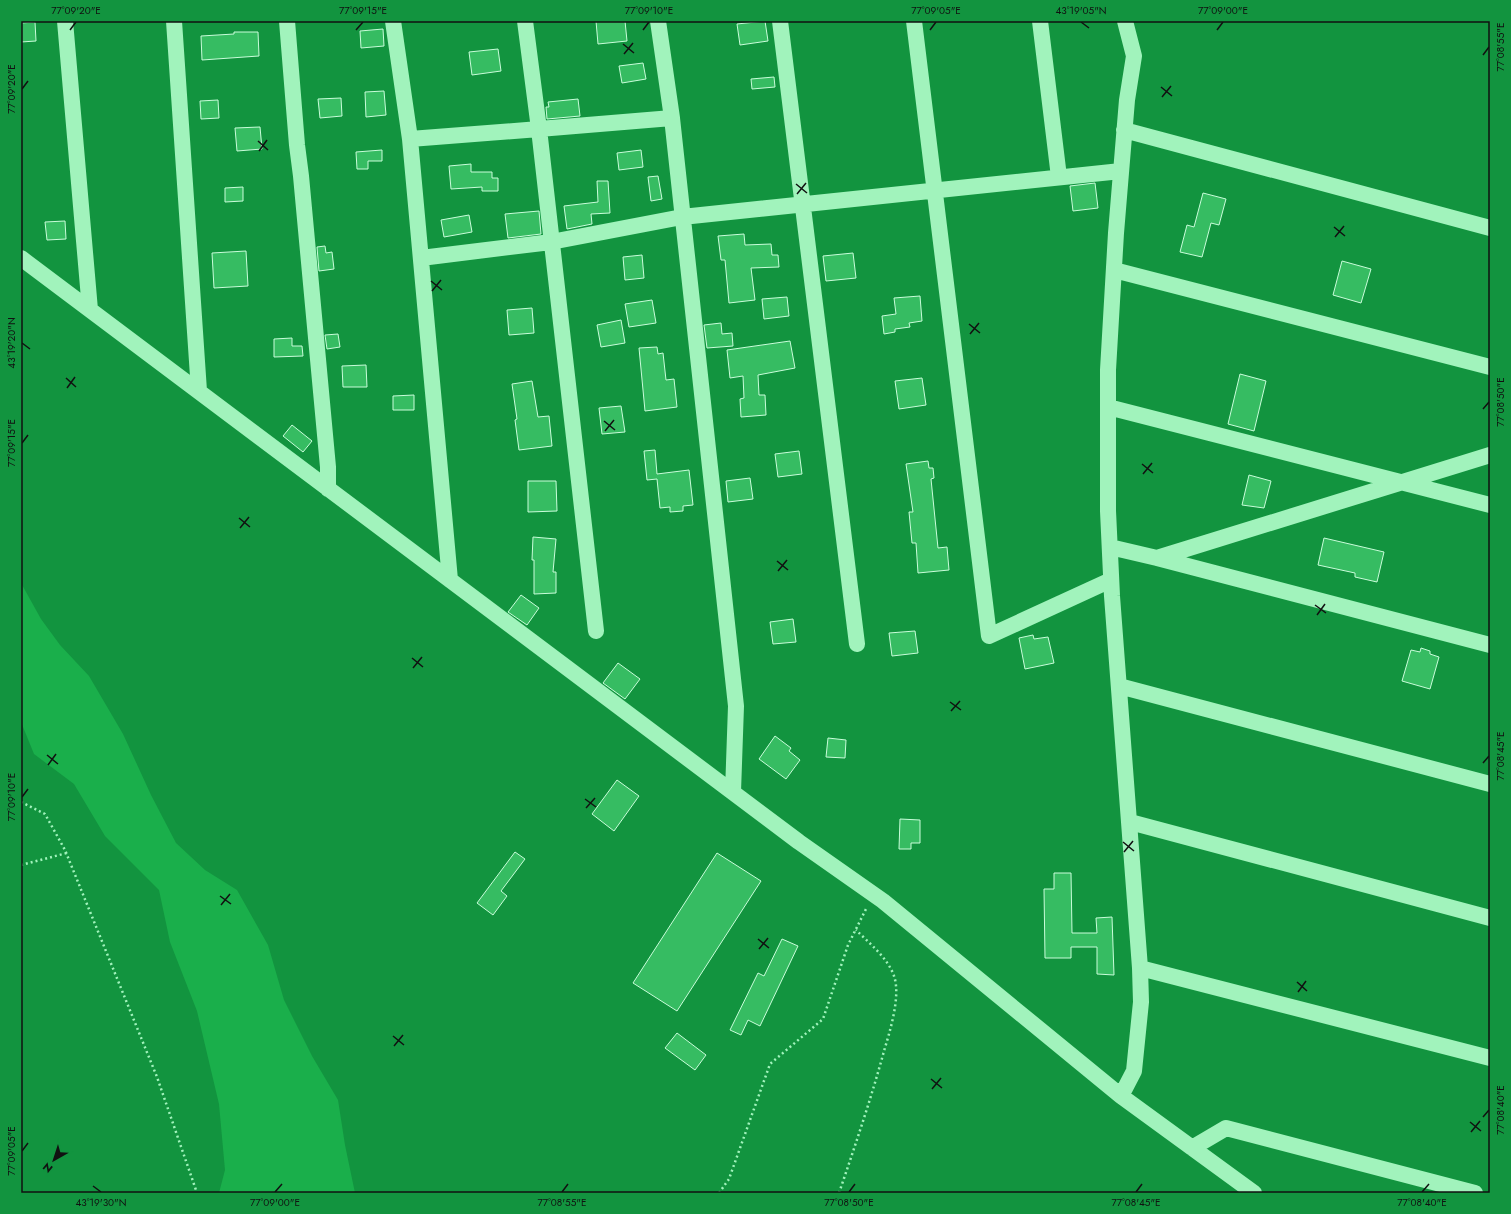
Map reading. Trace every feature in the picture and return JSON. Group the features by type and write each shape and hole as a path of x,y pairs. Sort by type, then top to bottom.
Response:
{"street":[{"path":"65,21 90,310"},
{"path":"174,21 199,392"},
{"path":"286,21 328,467 328,489"},
{"path":"393,21 410,139 450,580"},
{"path":"525,21 539,129 596,631"},
{"path":"658,21 672,118 736,706 733,792"},
{"path":"780,21 857,644"},
{"path":"914,21 989,636 1111,580"},
{"path":"1040,21 1059,177"},
{"path":"1121,1096 1134,1071 1141,1002 1140,968 1111,580 1110,547 1108,370 1124,130 1134,56 1125,21"},
{"path":"410,139 672,118"},
{"path":"1124,130 1490,228"},
{"path":"421,258 551,242 682,218 1121,170"},
{"path":"21,258 799,842 873,894 1121,1096 1254,1193"},
{"path":"1114,270 1490,367"},
{"path":"1108,407 1490,505"},
{"path":"1157,558 1490,455"},
{"path":"1110,547 1490,644"},
{"path":"1119,686 1490,784"},
{"path":"1130,822 1490,918"},
{"path":"1140,968 1490,1058"},
{"path":"1192,1148 1226,1128 1475,1193"}],"path":[{"path":"21,802 45,814 67,853 157,1078 197,1193"},
{"path":"21,865 67,853"},
{"path":"719,1193 732,1172 770,1064 823,1019 848,945 873,894"},
{"path":"839,1193 874,1091 894,1015 896,993 895,977 884,959 856,930"}],"green space":[{"path":"21,583 41,619 60,645 89,676 123,734 151,795 176,843 205,870 237,890 268,945 284,1000 312,1056 338,1100 345,1145 355,1193 219,1193 225,1170 219,1104 197,1011 170,942 159,890 105,836 74,784 34,754 21,722"}],"building":[{"path":"596,21 625,21 627,41 598,44"},
{"path":"765,21 768,41 740,45 737,24"},
{"path":"35,22 36,41 21,42 21,23"},
{"path":"383,29 384,46 361,48 360,31"},
{"path":"234,32 258,32 259,56 202,60 201,36 234,34"},
{"path":"498,49 501,71 472,75 469,52"},
{"path":"643,63 646,79 622,83 619,66"},
{"path":"774,77 775,87 752,89 751,79"},
{"path":"384,91 386,115 366,117 365,92"},
{"path":"341,98 342,116 320,118 318,99"},
{"path":"578,99 580,116 547,119 546,107 549,107 548,102"},
{"path":"218,100 219,118 201,119 200,101"},
{"path":"260,127 262,149 237,151 235,128"},
{"path":"382,150 382,161 368,161 368,169 357,169 356,152"},
{"path":"641,150 643,167 619,170 617,153"},
{"path":"471,164 471,172 492,172 492,178 498,178 498,191 482,191 482,187 451,189 449,166"},
{"path":"658,176 662,199 651,201 648,177"},
{"path":"597,181 608,181 610,213 591,214 592,224 567,229 564,206 598,202"},
{"path":"1095,183 1098,208 1073,211 1070,186"},
{"path":"243,187 243,201 225,202 225,188"},
{"path":"1203,193 1226,199 1219,225 1211,223 1202,257 1180,252 1187,225 1194,227"},
{"path":"539,211 541,234 508,238 505,214"},
{"path":"469,215 472,232 444,237 441,220"},
{"path":"65,221 66,239 47,240 45,222"},
{"path":"744,234 745,245 771,244 772,255 778,255 779,267 751,268 755,300 729,303 725,260 721,260 718,236"},
{"path":"325,246 326,253 332,252 334,269 319,271 317,247"},
{"path":"246,251 248,286 214,288 212,253"},
{"path":"853,253 856,278 826,281 823,256"},
{"path":"642,255 644,278 625,280 623,257"},
{"path":"1342,261 1371,269 1361,303 1333,295"},
{"path":"920,296 922,321 909,323 910,327 895,329 895,332 884,334 882,316 896,314 894,298"},
{"path":"787,297 789,316 764,319 762,299"},
{"path":"652,300 656,323 629,327 625,304"},
{"path":"532,308 534,333 509,335 507,310"},
{"path":"621,320 625,343 601,347 597,325"},
{"path":"721,323 722,334 732,333 733,346 707,348 704,325"},
{"path":"338,334 340,347 327,349 325,335"},
{"path":"292,338 292,346 302,346 303,356 274,357 274,339"},
{"path":"790,341 795,368 758,375 759,395 765,395 766,415 741,417 740,399 744,398 743,376 730,378 727,350"},
{"path":"657,347 658,354 663,353 666,380 674,379 677,407 645,411 639,348"},
{"path":"366,365 367,387 343,387 342,366"},
{"path":"1240,374 1266,381 1254,431 1228,424"},
{"path":"922,378 926,405 899,409 895,381"},
{"path":"532,381 538,417 549,416 552,446 519,450 515,420 517,419 512,384"},
{"path":"414,395 414,410 393,410 393,396"},
{"path":"621,406 625,432 602,434 599,408"},
{"path":"292,425 312,441 303,452 283,436"},
{"path":"655,450 657,474 689,470 693,505 683,506 683,511 670,512 670,507 660,508 657,479 647,480 644,451"},
{"path":"799,451 802,474 778,477 775,454"},
{"path":"928,461 929,468 933,468 934,478 931,479 938,548 947,547 949,570 918,573 916,543 912,543 909,512 913,512 906,464"},
{"path":"1249,475 1271,481 1264,508 1242,505"},
{"path":"750,478 753,499 728,502 726,481"},
{"path":"528,481 556,481 557,511 528,512"},
{"path":"533,537 556,539 553,572 556,572 556,593 534,594 534,560 532,560"},
{"path":"1324,538 1384,552 1377,582 1355,577 1355,573 1318,565"},
{"path":"521,595 539,608 527,625 508,612"},
{"path":"793,619 796,642 773,644 770,622"},
{"path":"915,631 918,653 892,656 889,633"},
{"path":"1033,635 1034,639 1048,637 1054,663 1025,669 1019,638"},
{"path":"1421,648 1430,651 1430,654 1439,657 1430,689 1402,681 1411,650 1420,652"},
{"path":"618,663 640,679 625,699 603,683"},
{"path":"775,736 791,748 789,751 800,760 786,779 759,759"},
{"path":"828,738 846,740 845,758 826,757"},
{"path":"617,780 639,796 614,831 592,814"},
{"path":"900,819 920,820 920,843 911,843 911,849 899,849"},
{"path":"515,852 525,859 501,891 507,896 493,915 477,903"},
{"path":"717,853 761,881 677,1011 633,983"},
{"path":"1054,873 1071,873 1072,933 1097,933 1096,918 1112,917 1114,975 1097,974 1097,947 1071,947 1071,958 1045,958 1044,889 1054,889"},
{"path":"782,939 798,946 760,1026 748,1020 741,1035 730,1030 758,973 764,976"},
{"path":"677,1033 706,1055 695,1070 665,1048"}]}
